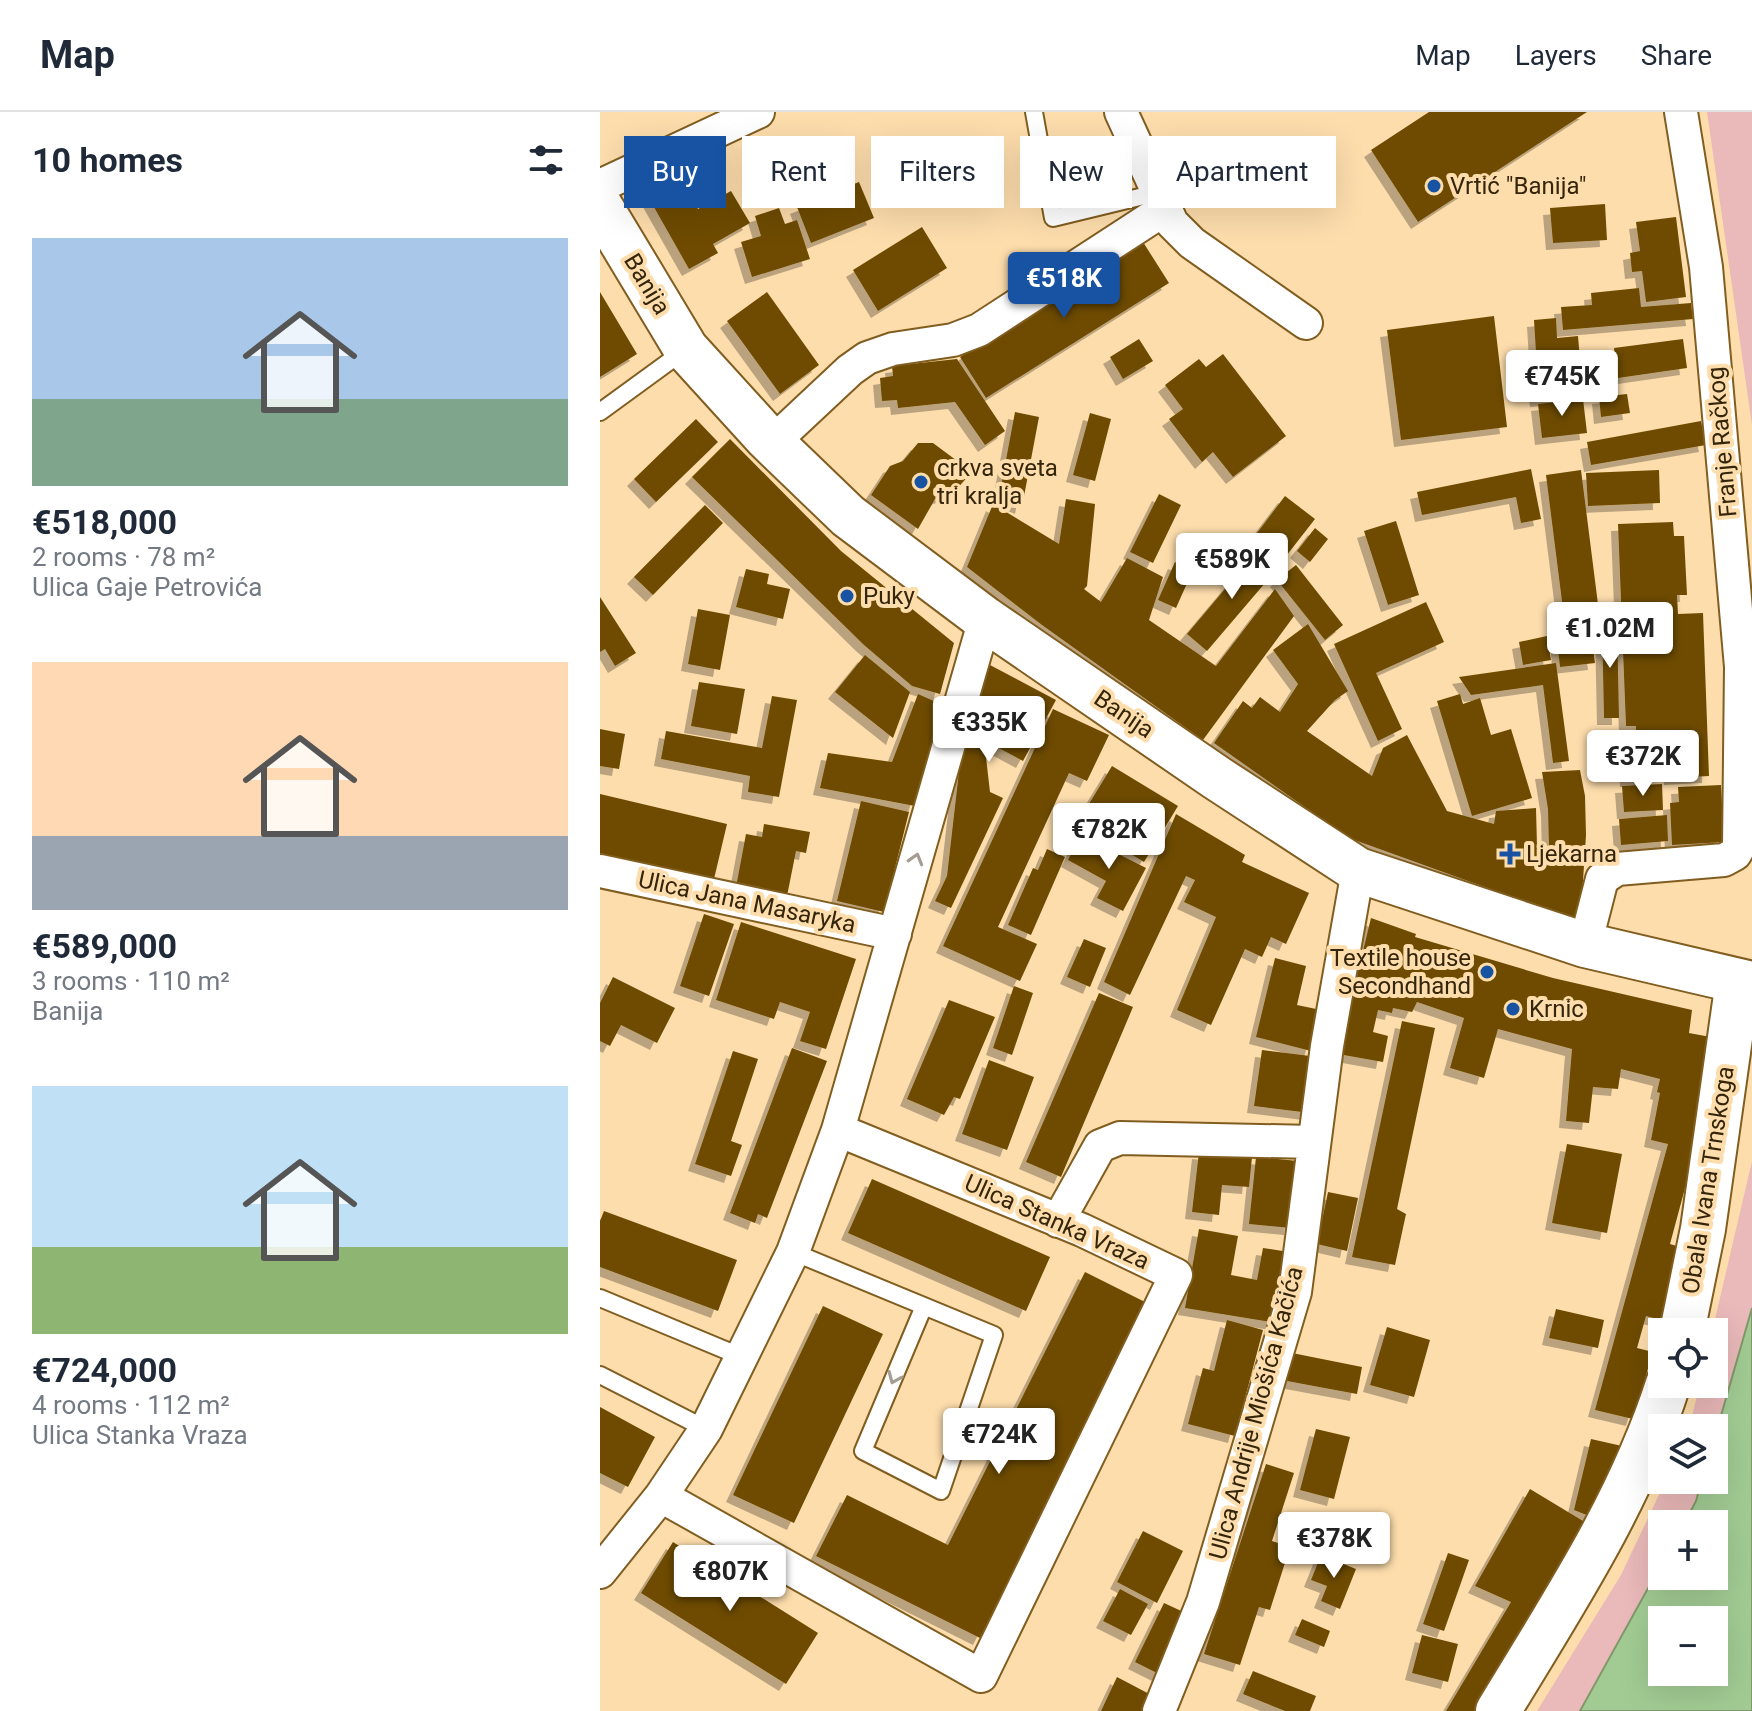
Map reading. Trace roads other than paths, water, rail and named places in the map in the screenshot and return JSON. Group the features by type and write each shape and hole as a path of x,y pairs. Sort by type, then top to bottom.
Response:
{"main road":[{"name":"Banija","path":"600,206 686,349 772,443 848,516 985,619 1217,778 1358,870 1585,945 1745,982"},
{"name":"Obala Ivana Trnskoga","path":"1685,1318 1745,982"},
{"path":"1498,1711 1599,1546 1633,1478 1663,1398"}],"street":[{"path":"600,186 758,112"},
{"path":"1121,112 1148,174"},
{"name":"Franje Račkog","path":"1585,945 1602,879 1608,874 1617,869 1724,860 1735,854 1739,847 1741,667 1706,267 1681,112"},
{"path":"772,443 867,358 893,349 953,340 979,330 1150,208"},
{"path":"1164,208 1172,223 1192,243 1306,323"},
{"path":"600,1572 661,1496 706,1429 793,1252 838,1130 985,619"},
{"name":"Ulica Andrije Miošića Kačića","path":"1159,1711 1170,1691 1203,1602 1295,1292 1327,1046 1358,870"},
{"name":"Ulica Jana Masaryka","path":"600,871 895,934"},
{"name":"Ulica Stanka Vraza","path":"661,1496 981,1676 1176,1275 1058,1221 838,1130"},
{"path":"1058,1221 1100,1146 1120,1138 1314,1142"}],"lane":[{"path":"1034,112 1053,218 1148,203"},
{"path":"600,412 686,349"},
{"path":"793,1252 924,1306 994,1335 941,1491 863,1451 924,1306"},
{"path":"600,1298 742,1357"},
{"path":"600,1375 706,1429"}],"place":[{"name":"Vrtić \"Banija\"","path":"1434,186"},
{"name":"crkva sveta tri kralja","path":"921,482"},
{"name":"Puky","path":"847,596"},
{"name":"Ljekarna","path":"1510,854"},
{"name":"Textile house Secondhand","path":"1487,972"},
{"name":"Krnic","path":"1513,1009"}]}
